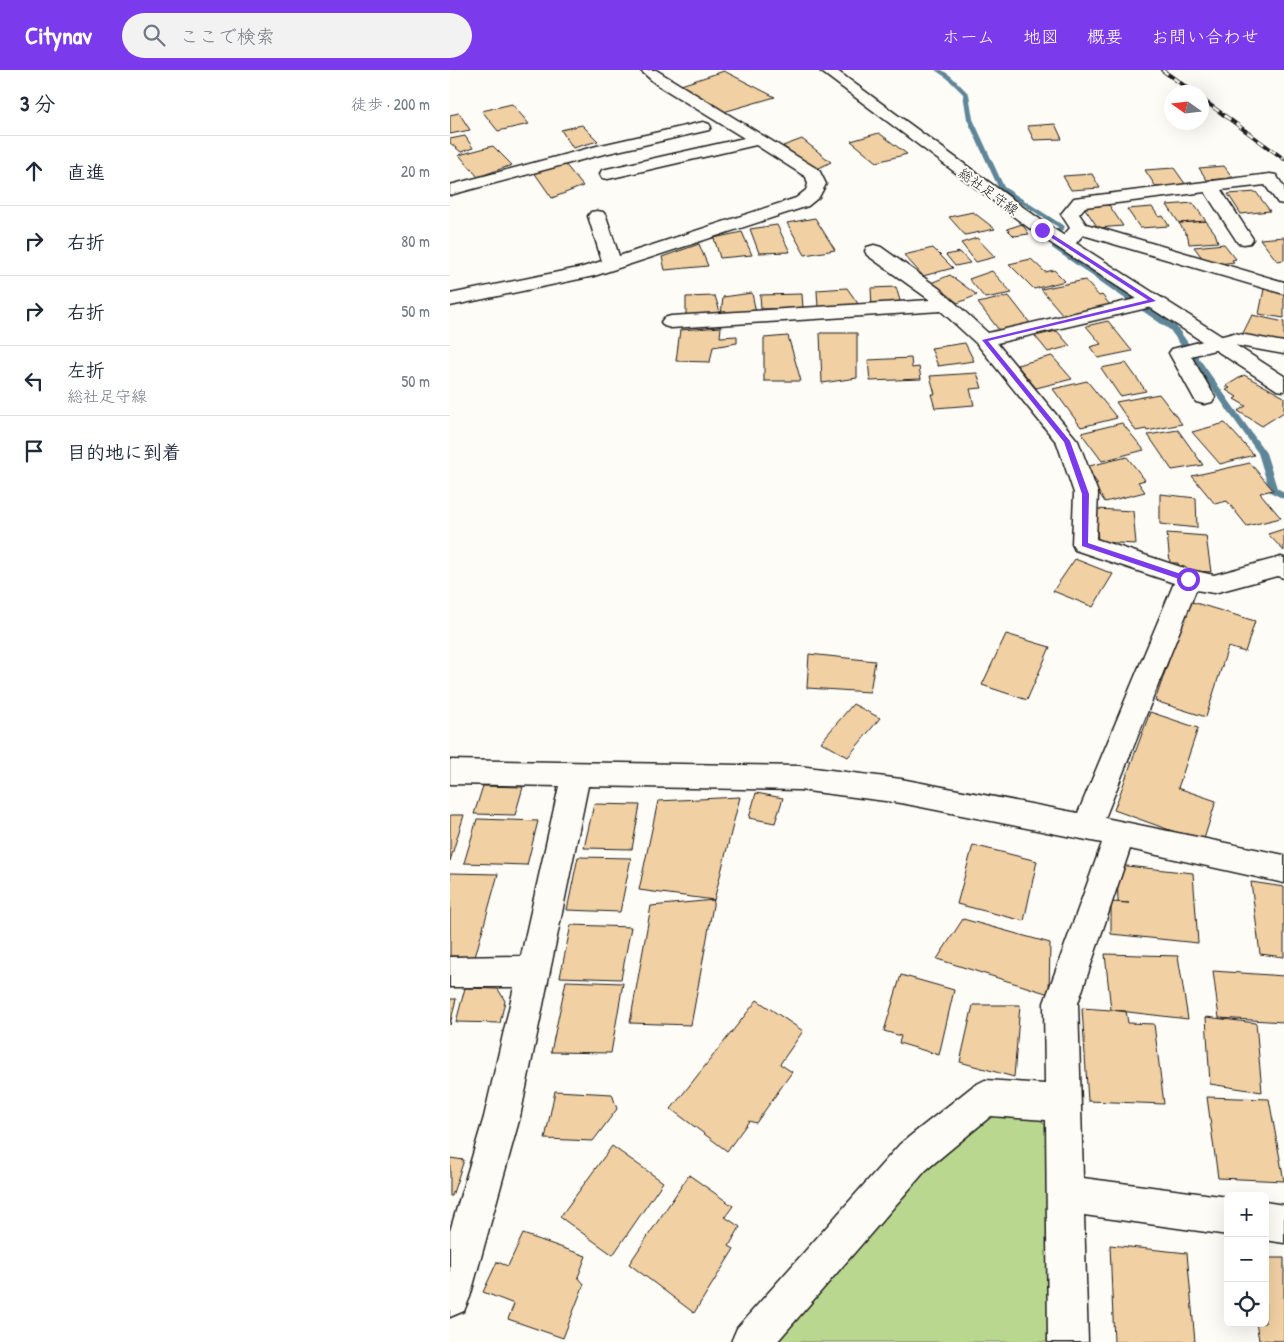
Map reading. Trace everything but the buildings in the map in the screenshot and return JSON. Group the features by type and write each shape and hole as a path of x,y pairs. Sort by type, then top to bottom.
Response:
{"street":[{"path":"450,300 587,272 802,202 813,193 817,184 812,174 661,81 648,70"},
{"name":"総社足守線","path":"826,70 1042,230 1284,385"},
{"path":"450,190 598,150 703,127"},
{"path":"608,174 758,140"},
{"path":"1284,199 1270,180 1080,202 1070,214 1080,228 1284,288"},
{"path":"1210,187 1244,239"},
{"path":"597,216 612,264"},
{"path":"1065,244 1080,228"},
{"path":"874,251 933,293 984,340 1067,441 1086,494 1084,544 1188,579 1214,584 1282,566 1284,569"},
{"path":"984,340 1153,301"},
{"path":"671,322 947,306"},
{"path":"1204,397 1178,354 1234,339 1284,348"},
{"path":"1087,827 1188,579"},
{"path":"450,772 799,778 901,791 1087,827 1284,869"},
{"path":"450,1297 502,1117 576,775"},
{"path":"1068,1342 1061,1003 1120,834"},
{"path":"450,972 533,972"},
{"path":"751,1342 913,1157 985,1098 1063,1102"},
{"path":"1065,1194 1224,1215"},
{"path":"1269,1222 1284,1224"}],"green space":[{"path":"1032,1110 1048,1128 1049,1342 767,1342 938,1154 985,1113"}],"waterway":[{"path":"938,70 949,77 966,94 970,119 1001,188 1062,227 1059,231"},
{"path":"1054,247 1173,328 1262,453 1273,490 1284,496"}],"railway":[{"path":"1162,70 1183,85"},
{"path":"1209,104 1284,159"}],"route":[{"path":"1042,230 1153,301 984,340 1067,441 1086,494 1084,544 1188,579"}]}
